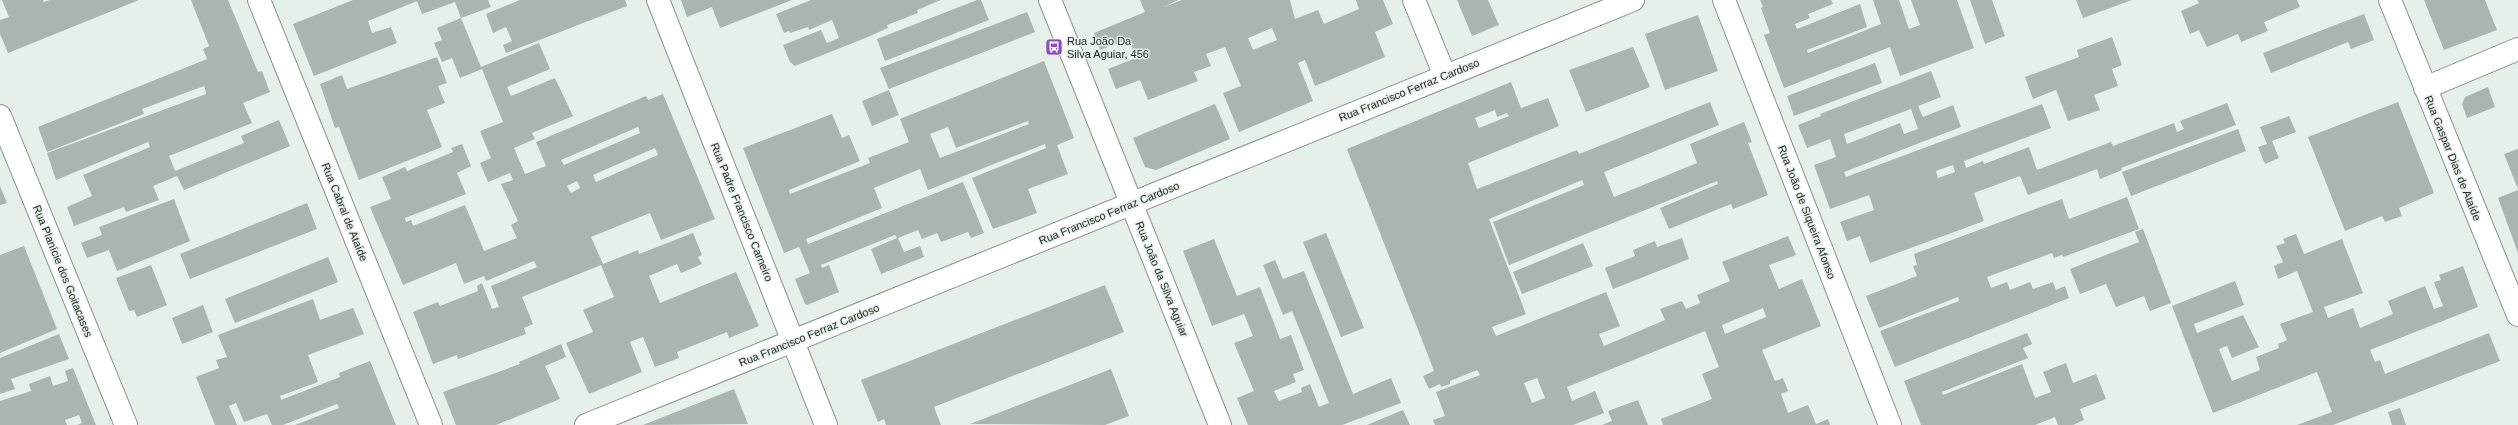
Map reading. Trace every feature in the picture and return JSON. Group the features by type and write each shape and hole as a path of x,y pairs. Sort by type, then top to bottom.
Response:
{"street":[{"name":"Rua Cabral de Ataíde","path":"259,0 431,425"},
{"name":"Rua Padre Francisco Carneiro","path":"658,0 826,425"},
{"name":"Rua João da Silva Aguiar","path":"1050,0 1220,425"},
{"path":"1414,0 1445,76"},
{"name":"Rua Francisco Ferraz Cardoso","path":"586,425 1633,0"},
{"name":"Rua João de Siqueira Afonso","path":"1724,0 1890,425"},
{"name":"Rua Gaspar Dias de Ataíde","path":"2390,0 2518,315"},
{"path":"2425,88 2518,49"},
{"name":"Rua Planície dos Goitacases","path":"0,116 126,425"}],"building":[{"path":"2,0 43,0 44,2 50,0 139,0 8,53 0,34 0,20 9,17"},
{"path":"191,0 228,0 258,72 262,71 270,92 243,103 252,123 169,156 175,171 244,143 241,136 279,120 290,146 184,190 177,176 153,186 159,200 126,212 124,207 74,226 67,207 92,196 83,175 150,147 148,142 56,180 47,153 206,94 204,86 142,109 144,114 47,152 38,127 207,59 203,49 209,46"},
{"path":"353,0 488,0 491,7 461,18 455,2 422,14 417,1 368,21 372,33 391,27 397,43 314,76 293,24"},
{"path":"520,0 625,0 627,6 506,53 503,45 512,41 506,27 493,33 486,14"},
{"path":"681,0 792,0 720,28 712,7 687,17"},
{"path":"811,0 941,0 917,10 918,13 887,25 888,28 795,66 790,62 783,45 821,30 827,43 839,38 832,20 809,30 808,27 790,33 789,31 784,33 776,14"},
{"path":"977,0 981,0 989,20 885,61 877,39"},
{"path":"1140,0 1178,0 1164,7 1182,0 1290,0 1295,19 1318,10 1324,24 1359,9 1356,0 1383,0 1393,24 1375,32 1385,57 1315,86 1305,60 1298,63 1313,101 1239,132 1223,93 1241,86 1225,47 1206,54 1211,66 1194,72 1198,81 1148,100 1140,80 1116,89 1108,69 1136,58 1129,39 1100,50 1094,33 1145,12","holes":["1272,28 1277,40 1253,50 1248,38"]},
{"path":"1457,0 1488,0 1499,25 1472,36"},
{"path":"1760,0 1831,0 1833,4 1808,14 1810,18 1795,24 1797,29 1860,4 1867,27 1807,50 1808,53 1881,24 1873,0 1899,0 1909,29 1920,25 1911,0 1957,0 1974,48 1900,76 1890,47 1784,88 1764,35 1770,33 1761,8 1763,7"},
{"path":"1970,0 1992,0 2005,36 1985,44"},
{"path":"2076,0 2132,0 2083,18"},
{"path":"2197,0 2297,0 2300,7 2264,22 2268,31 2241,42 2238,34 2207,47 2199,30 2190,34 2181,11 2199,3"},
{"path":"2424,0 2485,0 2497,30 2444,50"},
{"path":"1027,12 1035,32 889,89 880,68"},
{"path":"2364,14 2374,40 2351,49 2348,42 2271,73 2263,53"},
{"path":"1698,15 1718,71 1665,90 1645,34"},
{"path":"461,18 481,67 539,43 550,69 507,87 511,96 555,78 573,116 532,133 535,139 514,148 525,174 546,166 536,142 646,96 648,100 663,94 715,219 661,240 650,213 591,237 603,264 638,250 639,254 693,233 702,255 698,257 702,264 681,273 677,264 649,276 660,303 736,272 759,326 729,338 727,332 677,352 679,358 655,367 643,337 630,342 642,372 589,394 566,343 593,332 583,310 614,297 601,265 522,297 533,324 524,328 526,334 458,359 457,355 433,364 413,312 438,302 440,306 478,291 477,286 482,283 492,309 499,307 491,286 537,267 534,261 486,281 484,276 464,284 456,263 403,285 370,207 391,199 382,177 405,167 407,171 453,152 451,148 462,144 471,166 457,173 466,194 405,218 406,222 411,220 413,226 465,205 484,251 517,238 511,225 518,221 501,184 513,180 510,173 488,182 480,163 491,158 480,131 503,122 482,69 460,78 452,58 442,62 434,43 442,40 437,28","holes":["638,127 640,133 564,165 561,160","655,148 658,155 596,182 593,175","577,181 580,188 571,193 567,186"]},
{"path":"2112,37 2122,65 2112,69 2118,86 2094,95 2100,110 2068,121 2056,90 2033,99 2025,77 2079,57 2077,50"},
{"path":"1633,47 1650,87 1586,112 1569,70"},
{"path":"437,57 447,83 438,86 445,103 427,110 442,147 359,180 339,127 335,128 320,84 342,75 347,89"},
{"path":"1044,61 1074,138 1057,145 1068,174 1028,189 1037,213 993,229 972,178 1046,148 1045,144 928,190 920,169 874,188 882,208 806,239 808,244 963,182 984,233 971,238 968,232 941,242 937,233 922,239 918,230 898,238 904,252 920,246 924,257 881,274 871,249 897,238 895,235 821,265 822,268 829,265 839,292 807,305 805,304 795,279 810,273 799,247 784,253 743,148 832,114 842,138 849,135 860,161 789,190 790,194 870,163 868,158 909,142 900,119","holes":["1028,121 1029,124 940,158 930,134 948,127 956,148"]},
{"path":"1875,63 1882,83 1794,116 1787,96"},
{"path":"1931,71 1941,97 1918,106 1923,117 1953,105 1961,127 1844,172 1846,177 2042,104 2051,128 1964,161 1966,168 1983,161 1984,164 2029,147 2037,170 2111,142 2113,146 2174,123 2177,132 2184,129 2180,121 2227,103 2236,125 2121,168 2122,170 2100,179 2097,169 2028,195 2020,176 1974,193 1984,221 1870,263 1860,236 1847,241 1840,222 1874,210 1869,195 1830,209 1814,165 1836,157 1830,139 1807,148 1798,125 1821,116 1820,114","holes":["1911,109 1918,129 1904,134 1900,123 1847,144 1844,134","1953,165 1955,172 1938,178 1936,171"]},
{"path":"1511,82 1521,108 1548,98 1559,126 1468,163 1477,189 1577,150 1579,154 1710,102 1719,125 1604,172 1614,197 1697,163 1690,144 1744,122 1752,142 1748,143 1768,195 1733,209 1731,204 1669,229 1660,208 1718,184 1717,181 1509,265 1493,222 1584,185 1582,180 1489,219 1526,314 1492,327 1496,336 1606,292 1620,326 1599,334 1604,346 1665,320 1660,309 1682,301 1686,309 1700,303 1697,295 1730,281 1722,262 1788,236 1796,255 1769,265 1779,289 1802,279 1821,326 1762,350 1775,381 1783,378 1788,391 1781,394 1788,413 1808,405 1816,424 1828,419 1830,425 1663,425 1661,419 1712,399 1702,374 1719,367 1705,331 1567,387 1572,401 1595,391 1604,413 1573,425 1435,425 1433,420 1445,416 1436,392 1480,375 1477,370 1450,381 1450,384 1441,387 1440,384 1429,389 1423,376 1434,371 1347,149","holes":["1495,110 1497,117 1507,113 1509,116 1479,128 1475,118","1763,308 1766,317 1725,334 1722,325","1537,378 1545,398 1532,403 1524,383"]},
{"path":"2488,87 2495,107 2467,118 2462,104 2465,97"},
{"path":"889,90 899,115 872,126 862,101"},
{"path":"2398,102 2434,193 2399,208 2402,216 2385,222 2382,216 2345,231 2308,137"},
{"path":"1215,104 1230,139 1156,170 1145,167 1133,138"},
{"path":"2289,116 2296,132 2272,141 2279,158 2265,164 2258,147 2267,144 2260,127"},
{"path":"2238,129 2246,151 2131,196 2122,172"},
{"path":"2518,149 2518,189 2504,154"},
{"path":"0,186 7,203 0,205"},
{"path":"2518,190 2518,253 2498,198"},
{"path":"2127,197 2139,229 2063,257 2062,255 2054,258 2052,253 1987,277 1991,288 2007,282 2010,290 2030,282 2033,289 2053,282 2056,290 2065,286 2069,298 1895,367 1880,331 1959,301 1958,297 1879,328 1866,296 1917,276 1913,266 1917,265 1914,254 2062,199 2069,219"},
{"path":"174,199 190,241 117,271 109,250 87,258 81,243 102,235 99,227"},
{"path":"307,203 317,229 190,279 180,254"},
{"path":"2143,229 2171,303 2150,311 2144,296 2116,307 2106,284 2080,294 2070,269 2139,242 2135,232"},
{"path":"1326,233 1364,328 1341,337 1303,242"},
{"path":"2296,234 2304,254 2342,239 2363,293 2324,307 2328,318 2353,308 2360,328 2393,314 2388,301 2425,286 2434,309 2443,306 2434,282 2441,280 2439,275 2463,266 2478,307 2370,350 2375,362 2380,360 2385,374 2489,333 2500,361 2333,425 2297,425 2332,412 2317,372 2213,413 2172,306 2235,281 2244,305 2194,324 2197,333 2243,315 2259,347 2232,358 2227,346 2219,349 2232,381 2260,370 2256,357 2279,348 2278,344 2287,340 2280,324 2313,312 2297,271 2278,279 2274,266 2283,262 2276,246 2285,243 2283,239"},
{"path":"1682,238 1689,259 1613,289 1605,268 1635,256 1633,250 1655,241 1657,247"},
{"path":"1214,239 1237,296 1260,287 1280,339 1291,335 1304,370 1293,374 1296,382 1274,391 1279,401 1302,392 1301,388 1310,384 1319,407 1329,403 1292,311 1283,315 1263,265 1275,260 1283,279 1304,271 1353,394 1391,378 1401,403 1342,425 1248,425 1237,398 1254,391 1234,343 1253,336 1244,314 1212,326 1183,251"},
{"path":"1583,243 1593,266 1522,294 1513,272"},
{"path":"24,246 57,329 0,353 0,255"},
{"path":"328,257 338,282 235,323 225,299"},
{"path":"151,265 167,305 137,317 134,310 129,311 116,278"},
{"path":"1105,285 1124,332 934,407 941,425 886,425 884,419 878,422 861,380"},
{"path":"313,299 320,320 353,308 364,334 308,355 318,382 280,396 281,400 340,377 339,373 370,361 396,425 295,425 339,408 337,404 283,425 272,425 267,414 244,422 236,403 229,406 237,425 215,425 196,377 219,368 216,360 227,357 218,335"},
{"path":"203,305 213,332 182,344 172,318"},
{"path":"2027,333 2032,344 2023,348 2028,358 1942,392 1943,395 2022,364 2035,398 2051,392 2043,372 2066,363 2073,383 2096,374 2106,399 2080,409 2084,420 2073,425 2058,425 2055,417 2035,425 1921,425 1904,381"},
{"path":"59,334 69,359 11,379 15,389 0,394 0,358"},
{"path":"561,344 566,357 545,366 560,399 496,425 456,425 443,392 520,364 519,362"},
{"path":"73,368 96,425 77,425 82,423 79,415 65,420 67,425 0,425 0,401 31,391 29,384 50,376 53,386 68,381 65,371"},
{"path":"1111,369 1129,416 1105,425 970,424"},
{"path":"734,389 748,424 643,425"},
{"path":"1638,400 1648,425 1602,425 1612,421 1608,411"},
{"path":"2400,408 2406,425 2392,425 2388,412"},
{"path":"1403,410 1410,425 1367,425"}],"place":[{"name":"Rua João Da Silva Aguiar, 456","path":"1054,47"}]}
